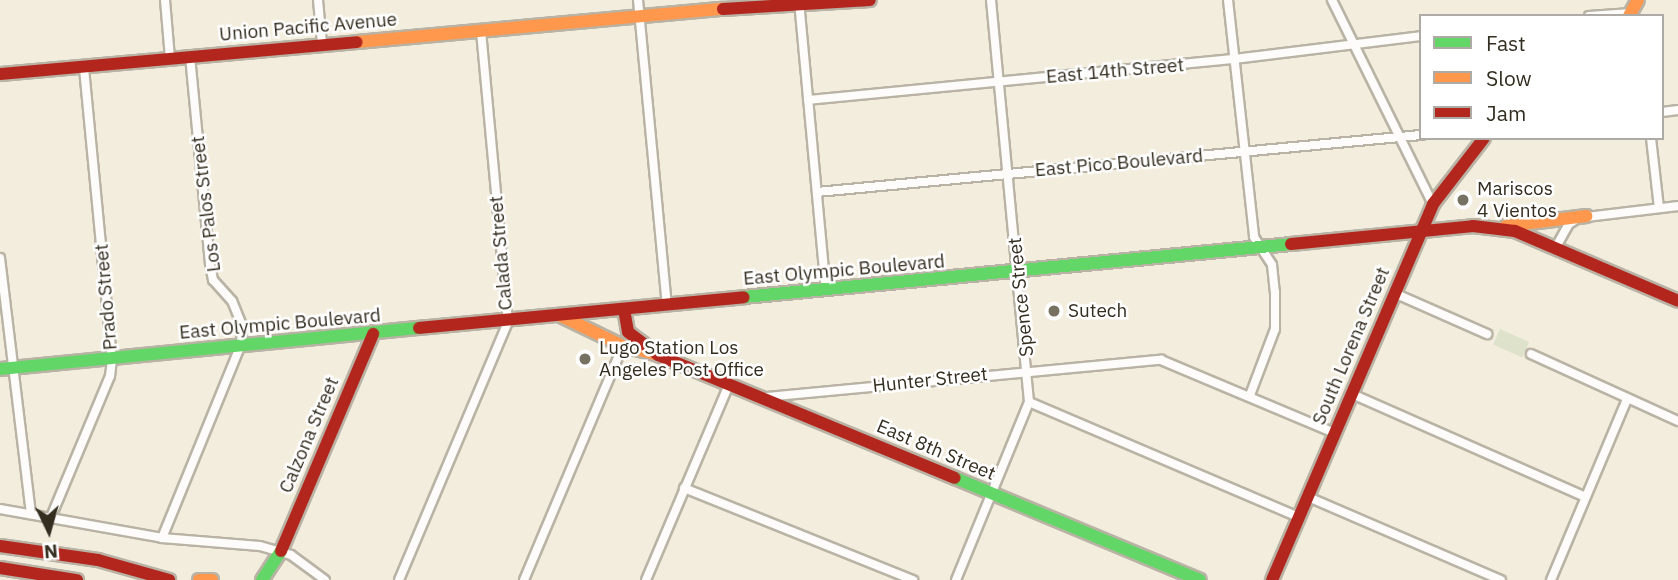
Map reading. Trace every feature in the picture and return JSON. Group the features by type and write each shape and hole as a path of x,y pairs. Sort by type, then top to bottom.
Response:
{"main road":[{"name":"Union Pacific Avenue","path":"0,74 799,2 870,0"},
{"path":"1630,14 1638,0"},
{"name":"South Lorena Street","path":"1272,580 1433,204 1456,169 1482,140"},
{"path":"1497,227 1586,216"},
{"name":"East Olympic Boulevard","path":"0,369 1260,250 1421,232 1497,227 1556,247 1678,301"},
{"name":"East 8th Street","path":"624,309 628,332 657,355"},
{"name":"East 8th Street","path":"561,316 623,346 657,355 729,384 1200,580"},
{"name":"Calzona Street","path":"281,551 373,334"},
{"path":"0,545 98,561 169,580"},
{"path":"262,580 281,551"},
{"path":"278,580 281,551"},
{"path":"0,568 77,580"},
{"path":"199,580 212,580"}],"street":[{"path":"165,0 170,58"},
{"path":"318,0 322,44"},
{"path":"638,0 667,306"},
{"name":"Spence Street","path":"956,580 1029,402 991,0"},
{"path":"1228,0 1254,235 1260,250 1272,265 1275,329 1250,395"},
{"path":"1332,0 1433,204"},
{"path":"799,2 826,291"},
{"name":"Calada Street","path":"399,580 508,322 481,31"},
{"name":"East 14th Street","path":"808,100 1234,60 1419,36"},
{"name":"Los Palos Street","path":"162,538 240,347 243,328 238,313 213,279 210,264 190,57"},
{"name":"Prado Street","path":"51,517 110,376 112,359 84,67"},
{"name":"East Pico Boulevard","path":"817,192 1419,135"},
{"path":"1651,140 1659,208"},
{"path":"1556,247 1569,224 1586,216 1678,206"},
{"path":"0,258 10,353 17,368 31,514"},
{"path":"1394,293 1487,334"},
{"path":"524,580 623,346"},
{"path":"1531,354 1678,421"},
{"name":"Hunter Street","path":"763,398 1028,370 1161,360 1250,395 1335,433"},
{"path":"646,580 729,384"},
{"path":"1352,394 1585,497"},
{"path":"1551,580 1627,399"},
{"path":"1029,402 1299,517"},
{"path":"684,488 913,580"},
{"path":"1308,497 1501,580"},
{"path":"0,509 162,538 281,551 325,580"}],"green space":[{"path":"1500,329 1529,342 1522,358 1493,345"}],"traffic: fast":[{"path":"744,297 1291,244"},
{"path":"0,369 419,328"},
{"path":"955,478 1200,580"},
{"path":"262,580 281,551"}],"traffic: slow":[{"path":"1630,14 1638,0"},
{"path":"357,42 723,9"},
{"path":"1506,226 1586,216"},
{"path":"561,316 623,346 654,354"},
{"path":"199,580 212,580"}],"traffic: jam":[{"path":"723,9 870,0"},
{"path":"0,74 357,42"},
{"path":"1272,580 1433,204 1482,140"},
{"path":"1291,244 1473,226 1515,231 1678,301"},
{"path":"419,328 744,297"},
{"path":"624,309 628,332 658,355 955,478"},
{"path":"281,551 373,334"},
{"path":"0,546 98,560 169,580"},
{"path":"0,568 77,580"}],"place":[{"name":"Mariscos 4 Vientos","path":"1463,200"},
{"name":"Sutech","path":"1054,311"},
{"name":"Lugo Station Los Angeles Post Office","path":"585,359"}]}
